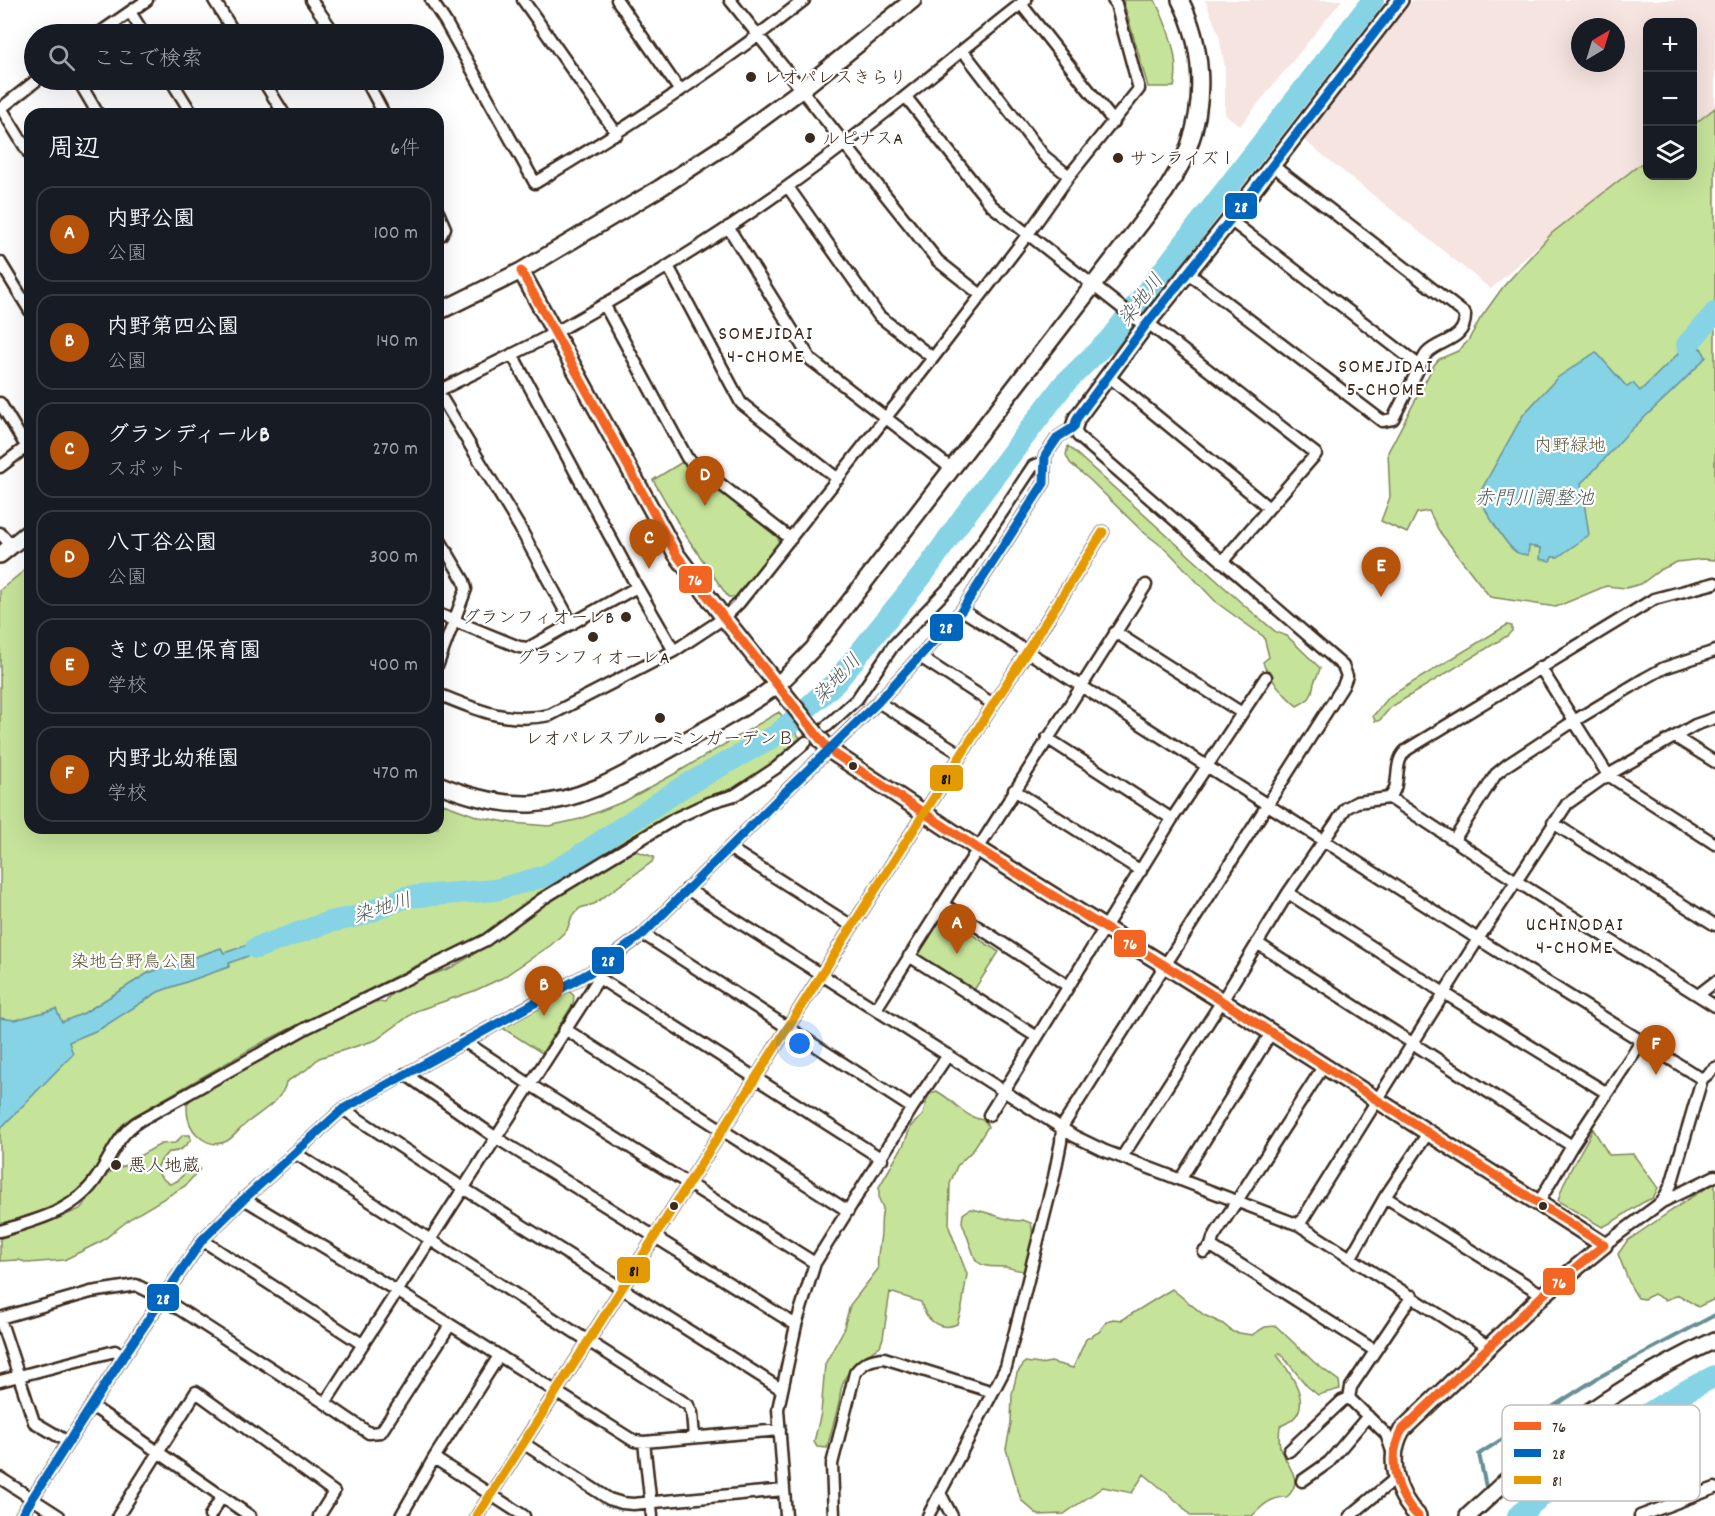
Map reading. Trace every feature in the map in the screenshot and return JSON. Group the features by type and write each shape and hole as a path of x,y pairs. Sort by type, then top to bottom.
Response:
{"street":[{"path":"113,24 147,0"},
{"path":"214,0 229,24"},
{"path":"311,0 327,24"},
{"path":"431,0 446,21 535,183 617,134 759,36 804,0"},
{"path":"523,0 617,134"},
{"path":"617,0 680,91"},
{"path":"730,0 938,261 981,295"},
{"path":"444,309 520,271 660,188 726,145 801,90 913,0"},
{"path":"444,696 502,717 545,717 555,714 674,651 724,618 752,590 1028,234 1069,176 1139,89 1113,0"},
{"path":"444,786 487,800 530,804 567,798 614,781 723,719 777,685 813,650 1165,192 1189,148 1199,107 1200,81 1190,22 1180,0"},
{"path":"928,1516 1006,1367 1054,1178 1062,1127 1343,686 1347,676 1343,666 1086,443 1075,433 1074,427 1077,418 1143,323 1188,273 1400,0"},
{"path":"444,388 555,333 668,266 728,227 788,187 906,97 1024,2 1114,122"},
{"path":"130,12 138,24"},
{"path":"963,51 1044,156 1069,176"},
{"path":"24,145 1,109 25,90"},
{"path":"84,90 94,108"},
{"path":"177,90 188,108"},
{"path":"269,90 280,108"},
{"path":"371,90 381,108"},
{"path":"906,97 989,202 1115,303 1316,454 1222,562"},
{"path":"1188,273 1382,421 1393,418 1427,353 1456,335 1465,324 1465,314 1272,165"},
{"path":"788,187 879,316 933,358"},
{"path":"1230,220 1419,366"},
{"path":"728,227 811,360 952,469"},
{"path":"0,262 24,301"},
{"path":"668,266 741,404 838,479"},
{"path":"520,271 676,554 792,705 808,735 977,848 1604,1245"},
{"path":"604,304 687,458 791,539"},
{"path":"512,354 637,587 674,651"},
{"path":"1108,376 1269,508"},
{"path":"444,401 520,528 572,624"},
{"path":"0,403 24,439"},
{"path":"325,1402 579,1008 599,973 643,934 878,702 962,610 1044,483 1045,456 1058,437 1074,427"},
{"path":"0,467 24,448"},
{"path":"827,726 857,699 893,646 959,577 1033,466 1045,462"},
{"path":"477,1516 1102,532"},
{"path":"0,533 5,550 24,536"},
{"path":"444,547 466,585 466,593 444,649"},
{"path":"1122,1157 1288,893 1346,808 1357,802 1389,798 1394,793 1400,758 1404,753 1540,667 1654,599 1715,583"},
{"path":"876,1009 1146,585"},
{"path":"444,616 523,648 534,645 637,587"},
{"path":"962,610 1702,1079"},
{"path":"1115,632 1242,713"},
{"path":"1454,840 1496,774 1507,765 1574,721 1654,674 1715,651"},
{"path":"920,657 993,704"},
{"path":"1540,667 1608,775 1715,844"},
{"path":"989,1115 1172,819 1266,677"},
{"path":"878,702 961,754"},
{"path":"1299,1226 1376,1100 1553,823 1576,797 1608,775 1695,725 1715,718"},
{"path":"0,1231 56,1213 78,1200 99,1175 123,1135 139,1121 308,1027 486,940 542,899 676,818 708,803 735,795 776,768 808,735"},
{"path":"1675,737 1715,762"},
{"path":"1047,738 1172,819"},
{"path":"1396,786 1405,808"},
{"path":"1014,790 1141,871"},
{"path":"1389,798 1715,1006"},
{"path":"1553,823 1715,926"},
{"path":"729,848 852,926"},
{"path":"687,889 1062,1127 1074,1137 1299,1226 1488,1346"},
{"path":"1288,893 1607,1094"},
{"path":"943,904 1068,986"},
{"path":"643,934 912,1108"},
{"path":"1257,943 1572,1146"},
{"path":"909,957 1037,1037"},
{"path":"21,1516 123,1357 202,1240 244,1199 343,1109 575,981 599,973"},
{"path":"599,973 882,1159"},
{"path":"575,981 580,999 579,1008"},
{"path":"1698,995 1715,982"},
{"path":"565,1029 848,1211"},
{"path":"1180,1180 1271,1033"},
{"path":"464,1041 815,1263"},
{"path":"1539,1202 1572,1146 1641,1042"},
{"path":"786,1516 778,1409 796,1325 815,1263 948,1055"},
{"path":"1323,1067 1208,1249 1374,1350"},
{"path":"1662,1202 1671,1185 1702,1079 1715,1068"},
{"path":"405,1074 495,1137 796,1325"},
{"path":"343,1109 463,1188 781,1389"},
{"path":"1351,1257 1385,1197 1428,1133"},
{"path":"295,1154 688,1405 692,1413 694,1437"},
{"path":"1394,1460 1402,1430 1543,1295 1604,1245 1662,1202 1715,1176"},
{"path":"1385,1197 1543,1295"},
{"path":"244,1199 397,1291 630,1439 644,1442 780,1430"},
{"path":"202,1240 362,1344"},
{"path":"68,1442 34,1422 0,1318 91,1292 136,1285 162,1298 369,1432 381,1432 450,1325"},
{"path":"1349,1398 1351,1388 1374,1350 1412,1296"},
{"path":"1599,1405 1638,1380 1715,1340"},
{"path":"0,1381 115,1351 123,1357"},
{"path":"401,1516 434,1458 498,1356"},
{"path":"834,1516 832,1464 855,1373 860,1366 871,1359 884,1358 993,1392"},
{"path":"118,1516 196,1392 334,1492 320,1516"},
{"path":"1349,1398 1389,1438 1396,1478 1402,1496 1418,1516"},
{"path":"1289,1451 1342,1401 1349,1398"},
{"path":"92,1406 239,1513 249,1516"},
{"path":"1302,1481 1329,1462 1368,1416"},
{"path":"644,1442 652,1516"},
{"path":"523,1443 615,1502 633,1504 784,1490"},
{"path":"434,1458 524,1516"},
{"path":"0,1478 59,1516"},
{"path":"1350,1516 1396,1478"},
{"path":"1469,1516 1502,1486"},
{"path":"1700,1494 1715,1488"},
{"path":"940,1493 952,1516"},
{"path":"210,1516 221,1498"},
{"path":"1640,1516 1680,1501"}],"shaded area":[{"path":"1205,0 1342,0 1240,126 1225,114 1225,68 1219,35"},
{"path":"1413,0 1715,0 1715,108 1697,122 1697,18 1643,18 1643,162 1552,233 1491,289 1304,140"}],"green space":[{"path":"1123,0 1155,0 1168,31 1174,54 1176,76 1174,87 1148,87"},
{"name":"内野緑地","path":"1715,108 1715,560 1677,562 1660,570 1641,584 1626,588 1606,586 1556,607 1490,597 1439,531 1429,511 1417,513 1407,533 1381,521 1390,497 1388,452 1434,365 1439,359 1458,351 1468,341 1480,319 1503,287 1552,233 1643,162 1643,180 1697,180 1697,122"},
{"path":"1068,446 1245,606 1276,632 1287,636 1320,668 1308,699 1297,706 1288,697 1272,679 1263,662 1269,657 1264,637 1217,603 1168,551 1142,531 1070,463 1066,455"},
{"path":"684,461 778,535 779,546 737,597 728,597 684,533 653,480"},
{"name":"染地台野鳥公園","path":"24,571 24,834 444,834 444,804 479,817 549,826 580,819 625,801 779,712 801,739 769,766 732,789 676,811 535,896 481,936 265,1041 132,1117 122,1125 96,1170 79,1192 57,1206 0,1224 0,590"},
{"path":"1507,625 1512,626 1512,631 1507,636 1391,707 1379,721 1375,721 1373,716 1390,696"},
{"path":"630,849 654,857 652,862 594,904 580,908 572,916 567,930 551,945 502,978 474,991 416,1011 376,1040 319,1058 306,1070 286,1082 277,1099 227,1141 214,1144 203,1139 193,1130 188,1118 187,1104 195,1094 295,1039 372,1001 385,1003 389,996 405,985 452,967"},
{"path":"942,915 999,952 972,993 915,956"},
{"path":"569,991 574,996 573,1004 542,1053 501,1027"},
{"path":"936,1091 968,1114 984,1120 988,1127 972,1151 957,1166 950,1184 949,1227 967,1274 957,1324 939,1325 929,1319 921,1302 890,1292 880,1346 862,1359 846,1376 827,1448 817,1447 814,1442 821,1413 825,1364 843,1331 850,1305 878,1269 883,1208 879,1199 879,1187 904,1144 911,1126 923,1115 928,1095"},
{"path":"1593,1129 1609,1155 1633,1154 1658,1188 1653,1198 1602,1227 1558,1201 1569,1173"},
{"path":"183,1135 190,1135 191,1139 187,1145 175,1152 168,1152 157,1169 160,1176 170,1184 177,1181 187,1171 198,1167 200,1169 185,1186 131,1218 102,1241 64,1260 28,1263 19,1260 0,1261 0,1238 47,1223 80,1209 106,1174 132,1162 161,1144 175,1143"},
{"path":"1715,1183 1715,1299 1698,1307 1679,1295 1665,1300 1654,1294 1644,1299 1638,1298 1631,1287 1618,1254 1627,1241"},
{"path":"970,1209 1031,1223 1032,1241 1025,1271 987,1266 976,1261 962,1222 963,1214"},
{"path":"1172,1289 1204,1315 1223,1324 1233,1332 1252,1335 1265,1327 1276,1326 1315,1363 1339,1381 1340,1389 1318,1395 1307,1386 1280,1353 1277,1355 1290,1373 1299,1393 1298,1412 1292,1420 1280,1426 1279,1432 1281,1450 1295,1479 1292,1491 1287,1497 1276,1498 1268,1502 1252,1516 1191,1516 1144,1474 1132,1493 1103,1487 1064,1514 1038,1515 1021,1500 1006,1449 1011,1423 1012,1394 1017,1373 1025,1362 1040,1364 1051,1362 1073,1368 1086,1339 1099,1332 1107,1321 1122,1320"}],"water":[{"name":"赤門川調整池","path":"1687,345 1701,348 1706,357 1629,432 1581,483 1589,535 1558,557 1552,557 1550,561 1540,559 1541,548 1529,546 1528,555 1519,554 1513,550 1496,527 1479,494 1523,415 1557,378 1596,352 1627,387 1633,383 1640,391"},
{"path":"282,933 286,942 229,963 229,967 158,992 100,1029 69,1042 73,1054 0,1129 0,1018 15,1020 56,1009 62,1022 84,1013 148,973 221,948 224,953"}],"waterway":[{"name":"染地川","path":"256,948 329,922 359,916 406,897 495,890 545,876 575,859 681,788 778,734 836,682 924,573 1064,384 1110,339 1373,0"},
{"path":"1687,345 1715,313"},
{"path":"1555,1405 1599,1377 1715,1315"},
{"path":"1661,1405 1715,1376"},
{"path":"1486,1487 1479,1454 1502,1439"},
{"path":"1518,1516 1535,1501"}],"transit line":[{"name":"28","path":"21,1516 123,1357 202,1240 244,1199 343,1109 598,968 643,934 878,702 962,610 1044,483 1045,456 1058,437 1074,427 1077,418 1145,326 1400,0"},
{"name":"76","path":"521,271 676,554 829,750 977,848 1604,1245 1543,1295 1402,1430 1395,1452 1396,1476 1404,1498 1418,1516"},
{"name":"81","path":"477,1516 1103,532"}],"place":[{"name":"レオパレスきらり","path":"751,77"},
{"name":"ルピナスA","path":"810,138"},
{"name":"サンライズⅠ","path":"1118,158"},
{"name":"八丁谷公園","path":"705,506"},
{"name":"グランディールB","path":"649,569"},
{"name":"きじの里保育園","path":"1381,597"},
{"name":"グランフィオーレB","path":"626,617"},
{"name":"グランフィオーレA","path":"593,637"},
{"name":"レオパレスブルーミンガーデンＢ","path":"660,718"},
{"name":"内野公園","path":"957,954"},
{"name":"内野第四公園","path":"544,1016"},
{"name":"内野北幼稚園","path":"1656,1075"},
{"name":"悪人地蔵","path":"116,1165"}],"district":[{"name":"SOMEJIDAI 4-CHOME","path":"766,344"},
{"name":"SOMEJIDAI 5-CHOME","path":"1386,376"},
{"name":"UCHINODAI 4-CHOME","path":"1575,934"}]}
